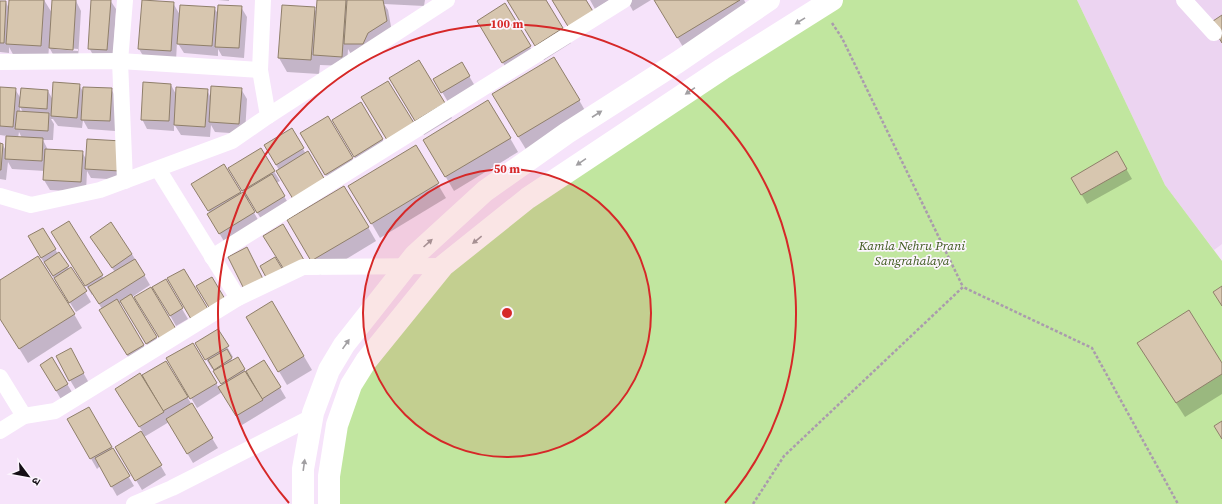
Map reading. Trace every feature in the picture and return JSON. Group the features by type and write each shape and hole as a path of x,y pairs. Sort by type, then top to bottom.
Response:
{"main road":[{"path":"303,504 303,469 312,413 329,370 340,352 404,267 415,255 485,191 567,133 678,62 769,0"},
{"path":"329,504 329,476 337,425 351,386 366,361 443,266 528,198 716,74 827,4"}],"street":[{"path":"125,0 120,61 125,181"},
{"path":"263,0 260,70 268,116"},
{"path":"0,196 31,205 100,190 232,141 447,0"},
{"path":"212,257 624,0"},
{"path":"1184,0 1214,33"},
{"path":"0,62 120,61 260,70"},
{"path":"158,169 238,298"},
{"path":"0,431 24,416 55,411 238,298 303,267 443,266"},
{"path":"0,377 24,416"},
{"path":"134,504 172,488 312,417"}],"path":[{"path":"827,4 842,38 963,287 1092,348 1178,504"},
{"path":"753,504 784,456 963,287"}],"shaded area":[{"path":"1077,0 1222,0 1222,244 1214,250 1165,185"}],"green space":[{"name":"Kamla Nehru Prani Sangrahalaya","path":"832,0 1077,0 1165,185 1222,261 1222,504 329,504 351,385 443,266"}],"building":[{"path":"9,0 44,0 41,46 6,44"},
{"path":"52,0 76,0 73,50 49,48"},
{"path":"91,0 111,0 107,50 88,49"},
{"path":"142,0 174,2 171,51 138,49"},
{"path":"317,0 346,0 342,57 313,55"},
{"path":"347,0 383,0 387,21 368,33 363,44 344,44"},
{"path":"507,0 546,0 563,28 535,46"},
{"path":"552,0 586,0 594,13 569,28"},
{"path":"654,0 740,0 677,38"},
{"path":"0,1 6,1 4,43 0,43"},
{"path":"505,3 531,46 502,63 477,21"},
{"path":"180,5 215,7 212,46 177,44"},
{"path":"218,5 242,6 239,48 215,47"},
{"path":"282,5 315,7 311,60 278,58"},
{"path":"1222,15 1222,43 1210,23"},
{"path":"554,57 580,100 518,137 492,94"},
{"path":"419,60 445,103 415,121 389,78"},
{"path":"462,62 470,76 441,93 433,79"},
{"path":"388,81 414,123 387,140 361,97"},
{"path":"53,82 80,84 77,118 51,116"},
{"path":"143,82 171,84 169,121 141,120"},
{"path":"211,86 242,88 239,124 209,122"},
{"path":"0,87 16,88 13,127 0,126"},
{"path":"83,87 112,88 110,121 81,120"},
{"path":"176,87 208,89 205,127 174,125"},
{"path":"21,88 48,90 47,109 19,107"},
{"path":"488,100 511,138 445,177 423,140"},
{"path":"361,102 383,139 354,157 332,120"},
{"path":"17,111 49,113 48,131 15,129"},
{"path":"328,116 353,158 325,175 300,133"},
{"path":"292,128 304,148 276,165 264,145"},
{"path":"6,136 43,138 42,161 5,159"},
{"path":"87,139 122,141 120,171 85,169"},
{"path":"0,143 3,144 1,170 0,170"},
{"path":"416,145 439,183 371,224 348,186"},
{"path":"261,148 275,171 242,191 228,168"},
{"path":"45,149 83,151 81,182 43,180"},
{"path":"308,151 325,180 293,199 276,171"},
{"path":"1117,151 1127,169 1081,195 1071,178"},
{"path":"224,164 241,192 208,211 191,184"},
{"path":"272,174 285,196 257,213 244,191"},
{"path":"344,186 369,227 311,261 287,220"},
{"path":"243,192 255,212 219,234 207,214"},
{"path":"69,221 103,275 85,286 51,232"},
{"path":"111,222 132,254 112,268 90,237"},
{"path":"283,224 304,260 285,271 263,236"},
{"path":"43,228 56,249 41,258 28,236"},
{"path":"247,247 264,281 245,291 228,257"},
{"path":"59,252 69,266 53,276 44,262"},
{"path":"38,256 75,314 19,349 0,319 0,280"},
{"path":"275,257 283,270 267,279 260,266"},
{"path":"135,259 145,275 99,304 88,287"},
{"path":"71,267 87,291 69,303 54,278"},
{"path":"184,269 208,309 191,319 167,278"},
{"path":"212,277 225,299 210,309 196,286"},
{"path":"166,279 183,308 170,316 152,287"},
{"path":"1222,286 1222,306 1213,292"},
{"path":"151,287 176,329 160,339 134,297"},
{"path":"131,294 157,337 146,344 120,301"},
{"path":"117,299 144,345 127,355 99,310"},
{"path":"272,301 304,356 278,372 246,317"},
{"path":"1189,310 1222,363 1222,374 1176,403 1137,343"},
{"path":"218,329 229,346 205,360 195,343"},
{"path":"193,343 217,383 190,399 166,358"},
{"path":"71,348 84,373 69,381 56,356"},
{"path":"227,349 232,358 214,370 208,360"},
{"path":"52,357 68,384 56,391 40,365"},
{"path":"238,357 245,369 221,384 213,371"},
{"path":"264,360 281,387 262,399 246,371"},
{"path":"166,361 188,397 163,411 142,375"},
{"path":"245,371 263,400 236,416 218,387"},
{"path":"140,373 164,412 139,427 115,389"},
{"path":"192,403 213,438 187,454 166,419"},
{"path":"89,407 112,447 90,459 67,419"},
{"path":"1222,421 1222,439 1214,426"},
{"path":"141,431 162,465 135,481 115,447"},
{"path":"113,448 130,476 111,487 95,458"}]}
